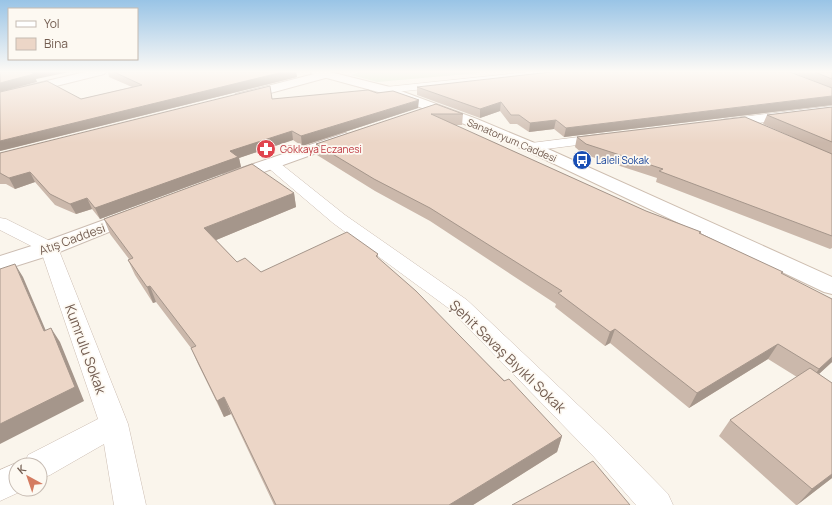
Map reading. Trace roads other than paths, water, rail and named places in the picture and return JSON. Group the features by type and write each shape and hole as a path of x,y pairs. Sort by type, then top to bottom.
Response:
{"main road":[{"path":"225,101 244,96"},
{"name":"Sanatoryum Caddesi","path":"402,96 437,108 531,147 829,283"},
{"path":"414,116 437,108"},
{"path":"212,185 271,163 361,133"},
{"name":"Atış Caddesi","path":"0,264 49,248 152,208"}],"street":[{"path":"711,125 832,110"},
{"path":"743,121 763,130"},
{"path":"531,147 617,136"},
{"name":"Şehit Savaş Bıyıklı Sokak","path":"271,163 339,219 459,305 604,448 657,505"},
{"path":"0,223 49,248"},
{"name":"Kumrulu Sokak","path":"49,248 114,424 130,505"},
{"path":"48,460 114,424"}],"place":[{"name":"Gökkaya Eczanesi","path":"266,149"},
{"name":"Laleli Sokak","path":"582,160"}]}
